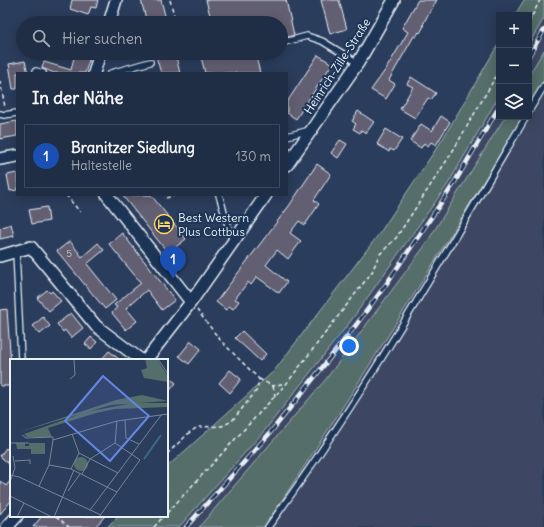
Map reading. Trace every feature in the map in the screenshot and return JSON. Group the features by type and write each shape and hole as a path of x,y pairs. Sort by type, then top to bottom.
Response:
{"street":[{"path":"111,16 116,0"},
{"name":"Heinrich-Zille-Straße","path":"288,164 358,63 394,0"},
{"path":"94,72 98,60"},
{"path":"0,160 16,156"},
{"path":"108,196 191,302"},
{"path":"147,359 191,302 265,196"},
{"path":"0,256 31,247 96,326 140,359"},
{"path":"7,527 16,517"}],"lane":[{"path":"288,41 307,36 322,42 358,63"},
{"path":"115,72 150,62"},
{"path":"532,107 544,86"},
{"path":"0,114 7,115 16,113"},
{"path":"268,527 358,395 434,273 524,120"},
{"path":"288,136 312,129"},
{"path":"220,196 233,243"},
{"path":"16,252 21,359"}],"path":[{"path":"170,0 174,16"},
{"path":"532,16 540,0"},
{"path":"168,512 287,383 372,272 379,255 396,238 451,154 496,76"},
{"path":"0,81 7,115"},
{"path":"67,196 80,212"},
{"path":"166,198 172,196"},
{"path":"191,302 221,341 259,379 273,386 287,383"},
{"path":"168,453 190,432 198,427 222,426 232,421 257,390 259,379"},
{"path":"273,386 275,396"},
{"path":"57,517 69,527"},
{"path":"154,527 163,517"}],"shaded area":[{"path":"544,18 544,50 532,70 532,48 532,39"},
{"path":"544,80 544,527 264,527 318,447 521,120 532,120 532,102"},
{"path":"496,101 496,120 503,120 424,247 326,379 211,515 199,527 179,527 265,430 350,322 448,184"}],"green space":[{"path":"524,0 544,0 544,18 532,39 532,12 517,12"},
{"path":"496,48 496,101 448,184 350,322 265,430 179,527 107,527 117,517 168,517 168,466 274,371 379,234 442,140"},
{"path":"544,50 544,80 532,102 532,84 532,70"},
{"path":"503,120 521,120 396,324 264,527 199,527 326,379 424,247"}],"building":[{"path":"72,0 98,0 96,8 91,7 88,15 70,9"},
{"path":"141,0 161,0 165,16 145,16"},
{"path":"206,0 286,0 294,35 288,37 288,16 210,16"},
{"path":"321,0 339,0 347,29 330,34"},
{"path":"418,0 437,0 425,20 424,26 420,33 419,32 416,37 414,36 389,80 395,84 386,99 371,90 386,69 408,32 402,28"},
{"path":"318,55 332,64 296,119 288,114 288,100"},
{"path":"73,60 89,60 85,72 52,72 42,68 44,62 71,70"},
{"path":"157,60 177,60 180,72 161,72"},
{"path":"202,60 257,60 260,72 205,72"},
{"path":"25,61 28,72 16,72 16,89 13,89 9,64"},
{"path":"411,77 436,93 431,100 428,98 415,118 400,109 413,87 407,84"},
{"path":"358,111 374,122 366,133 361,130 360,133 353,129 356,124 352,121"},
{"path":"441,116 450,122 436,145 431,142 428,146 424,143 421,148 410,141 421,124 432,131"},
{"path":"16,121 16,136 0,139 0,124"},
{"path":"386,129 402,139 394,151 390,149 389,152 377,144"},
{"path":"340,140 347,144 338,158 331,153"},
{"path":"317,164 331,174 314,200 319,204 305,225 299,221 290,233 301,241 288,259 277,250 266,265 287,282 279,293 257,277 251,285 248,282 235,299 239,301 233,309 229,306 226,310 216,302 289,206"},
{"path":"16,173 16,190 10,191 7,175"},
{"name":"Best Western Plus Cottbus","path":"123,196 152,196 186,239 168,253"},
{"path":"47,207 49,221 32,224 29,210"},
{"path":"11,224 14,236 0,239 0,228"},
{"path":"122,233 175,300 162,310 147,290 126,308 137,321 126,330 112,313 117,307 114,305 141,283 109,244"},
{"path":"70,241 82,257 98,243 104,250 87,264 116,300 105,309 57,251"},
{"path":"47,290 50,293 52,291 61,301 49,311 37,298"},
{"path":"7,309 11,359 10,386 0,386 0,310"},
{"path":"71,313 83,328 71,338 65,330 63,332 57,324"},
{"path":"43,317 50,326 40,334 33,326"},
{"path":"242,331 266,354 260,361 235,338"},
{"path":"91,337 97,342 91,349 85,344"},
{"path":"191,341 201,349 189,364 179,356"},
{"path":"109,351 119,359 102,359"},
{"path":"230,370 241,379 230,393 219,383"},
{"path":"168,377 176,383 168,393"},
{"path":"6,448 10,452 10,465 0,456"},
{"path":"0,481 6,486 10,481 10,502 0,514"},
{"path":"41,517 104,517 95,527 33,527"}],"railway":[{"path":"532,51 544,30"},
{"path":"186,527 270,433 356,325 387,283 453,185 496,112"}],"place":[{"name":"Best Western Plus Cottbus","path":"164,224"},
{"name":"Branitzer Siedlung","path":"173,279"}]}
